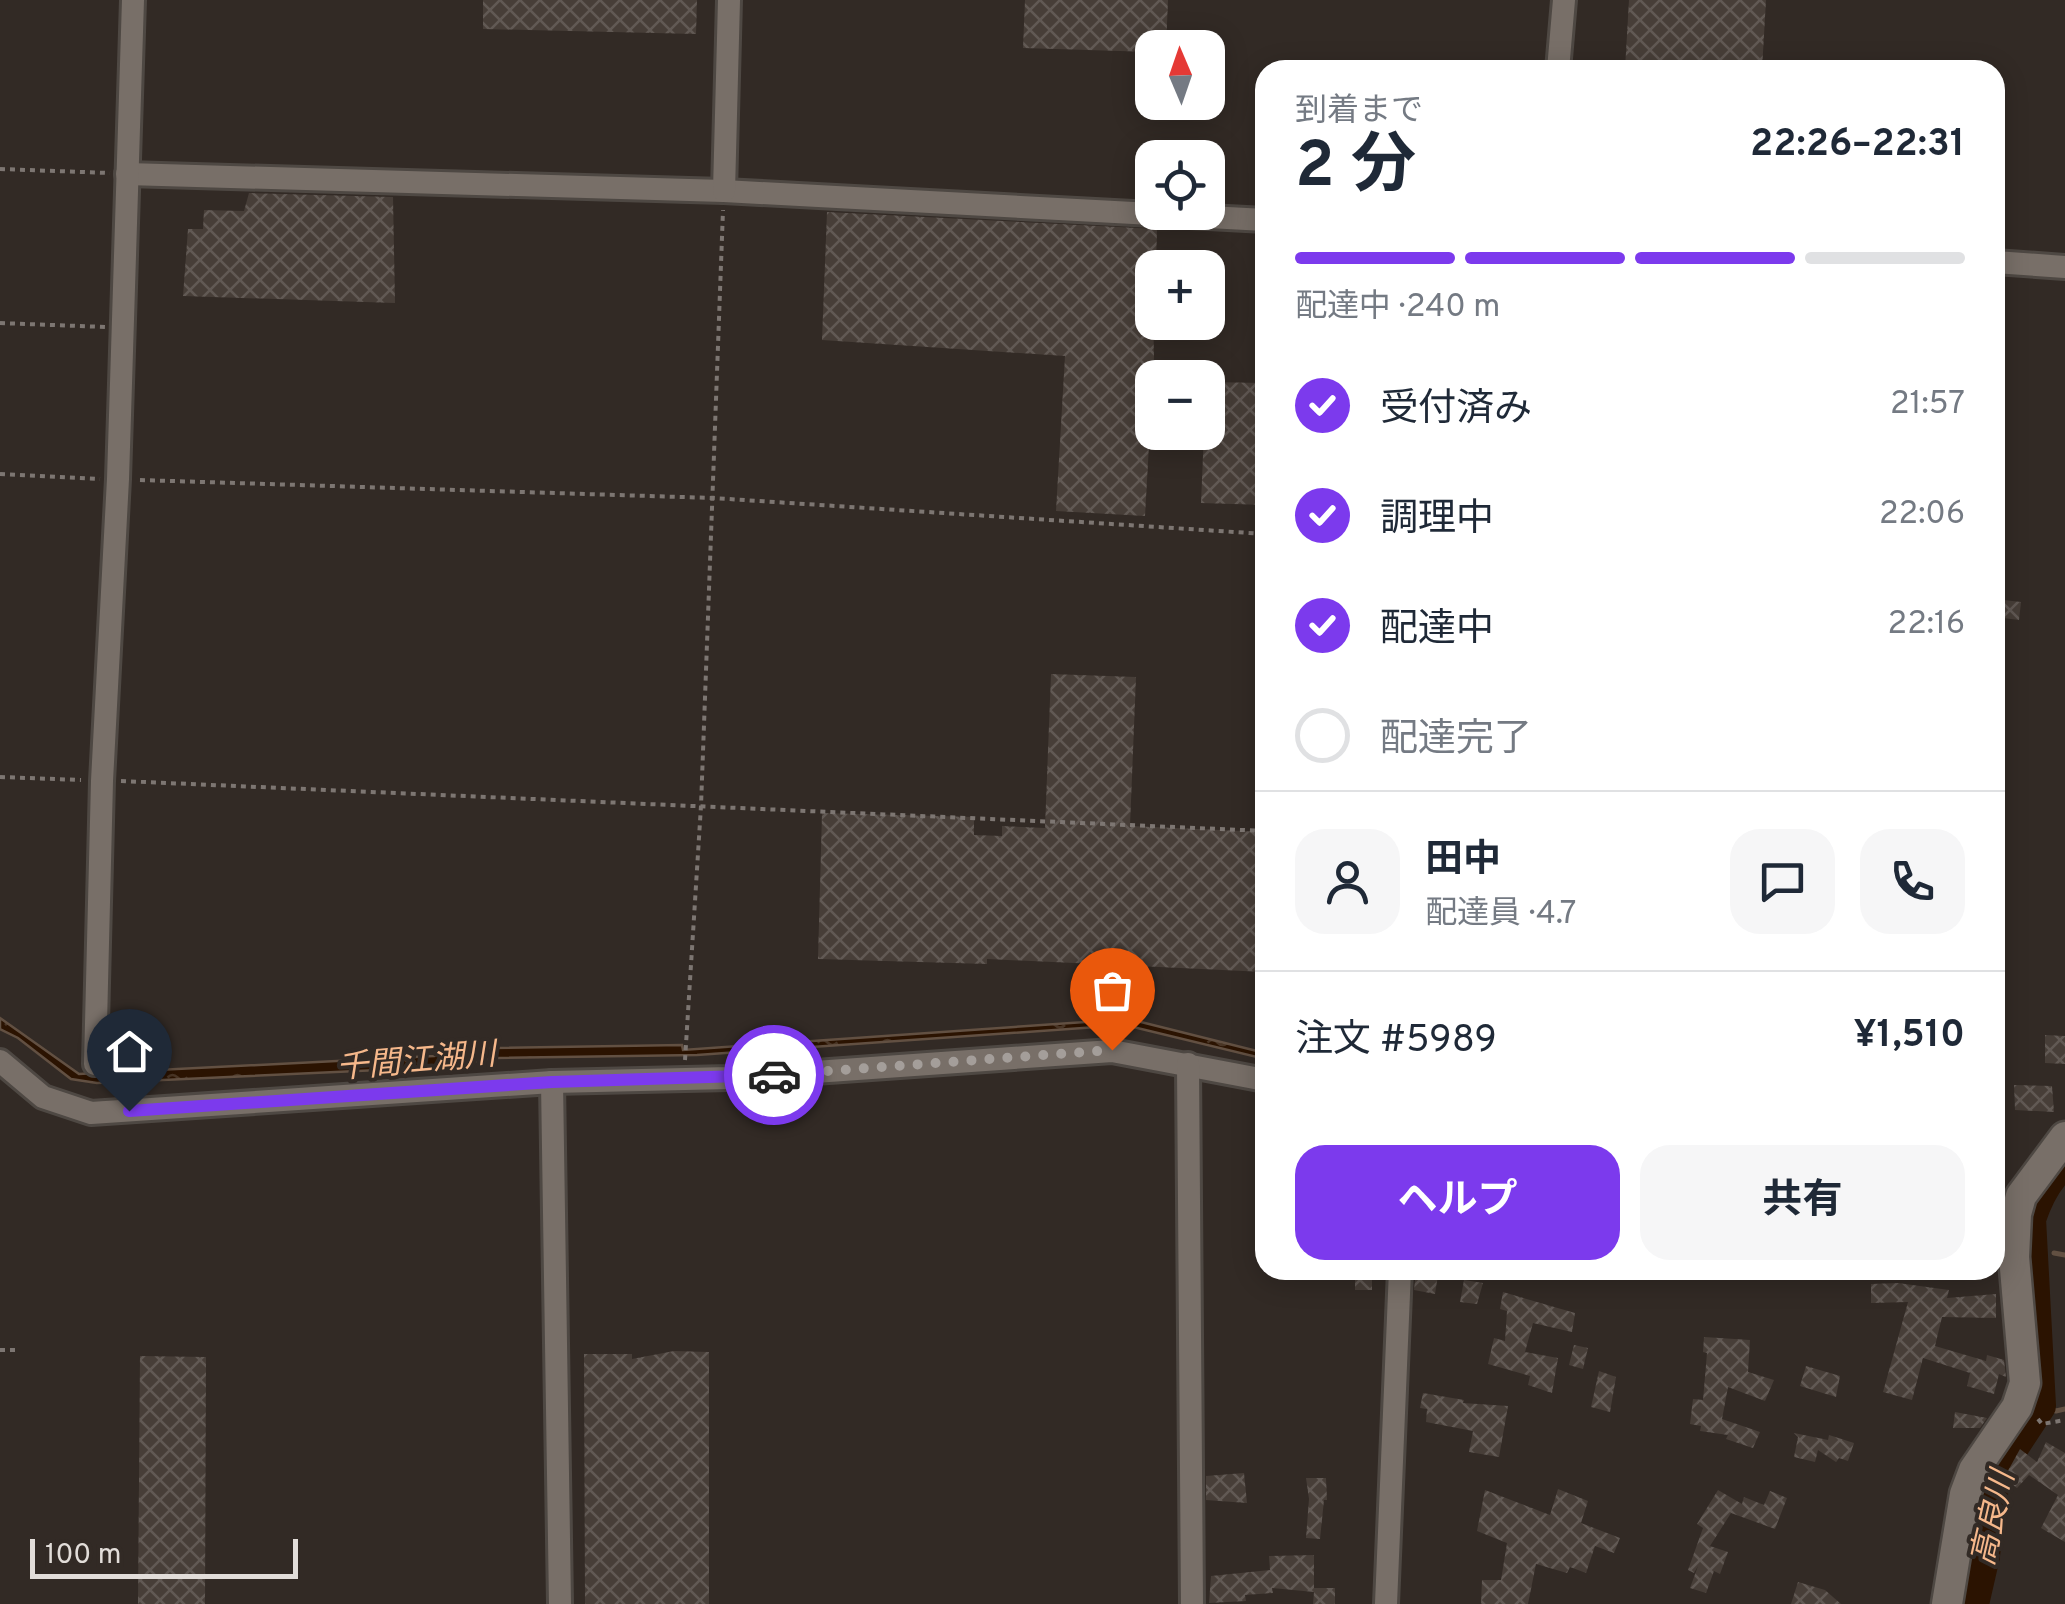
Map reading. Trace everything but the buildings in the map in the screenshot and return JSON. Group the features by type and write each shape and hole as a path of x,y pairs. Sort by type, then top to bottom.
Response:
{"street":[{"path":"95,1064 102,780 118,480 134,0"},
{"path":"724,191 730,0"},
{"path":"1559,60 1564,0"},
{"path":"126,174 724,191 1255,219"},
{"path":"2005,263 2065,266"},
{"path":"0,1061 43,1097 91,1112 552,1082 683,1080 1112,1050 1255,1078"},
{"path":"1188,1064 1192,1604"},
{"path":"552,1082 560,1604"},
{"path":"2005,1252 2021,1196 2065,1137"},
{"path":"1947,1604 1964,1494 1974,1470 2017,1406 2025,1383 2005,1262"},
{"path":"1386,1604 1400,1280"}],"path":[{"path":"0,169 126,174"},
{"path":"683,1080 701,806 724,191"},
{"path":"0,323 122,328"},
{"path":"0,474 713,498 1255,533"},
{"path":"0,777 1255,832"},
{"path":"0,1350 17,1350"}],"water":[{"name":"千間江湖川","path":"0,1018 79,1074 434,1056 488,1048 682,1045 683,1050 1129,1019 1255,1050 1255,1057 1125,1025 697,1055 495,1058 444,1067 97,1083 71,1079 18,1038 0,1029"}],"waterway":[{"path":"1973,1604 1998,1470 2040,1406 2030,1219 2043,1188 2065,1163"},
{"path":"2054,1253 2065,1255"},
{"name":"高良川","path":"2040,1406 2056,1411 2065,1409"}],"way so far":[{"path":"774,1075 1112,1050"}],"route":[{"path":"129,1111 552,1082 774,1075"}]}
